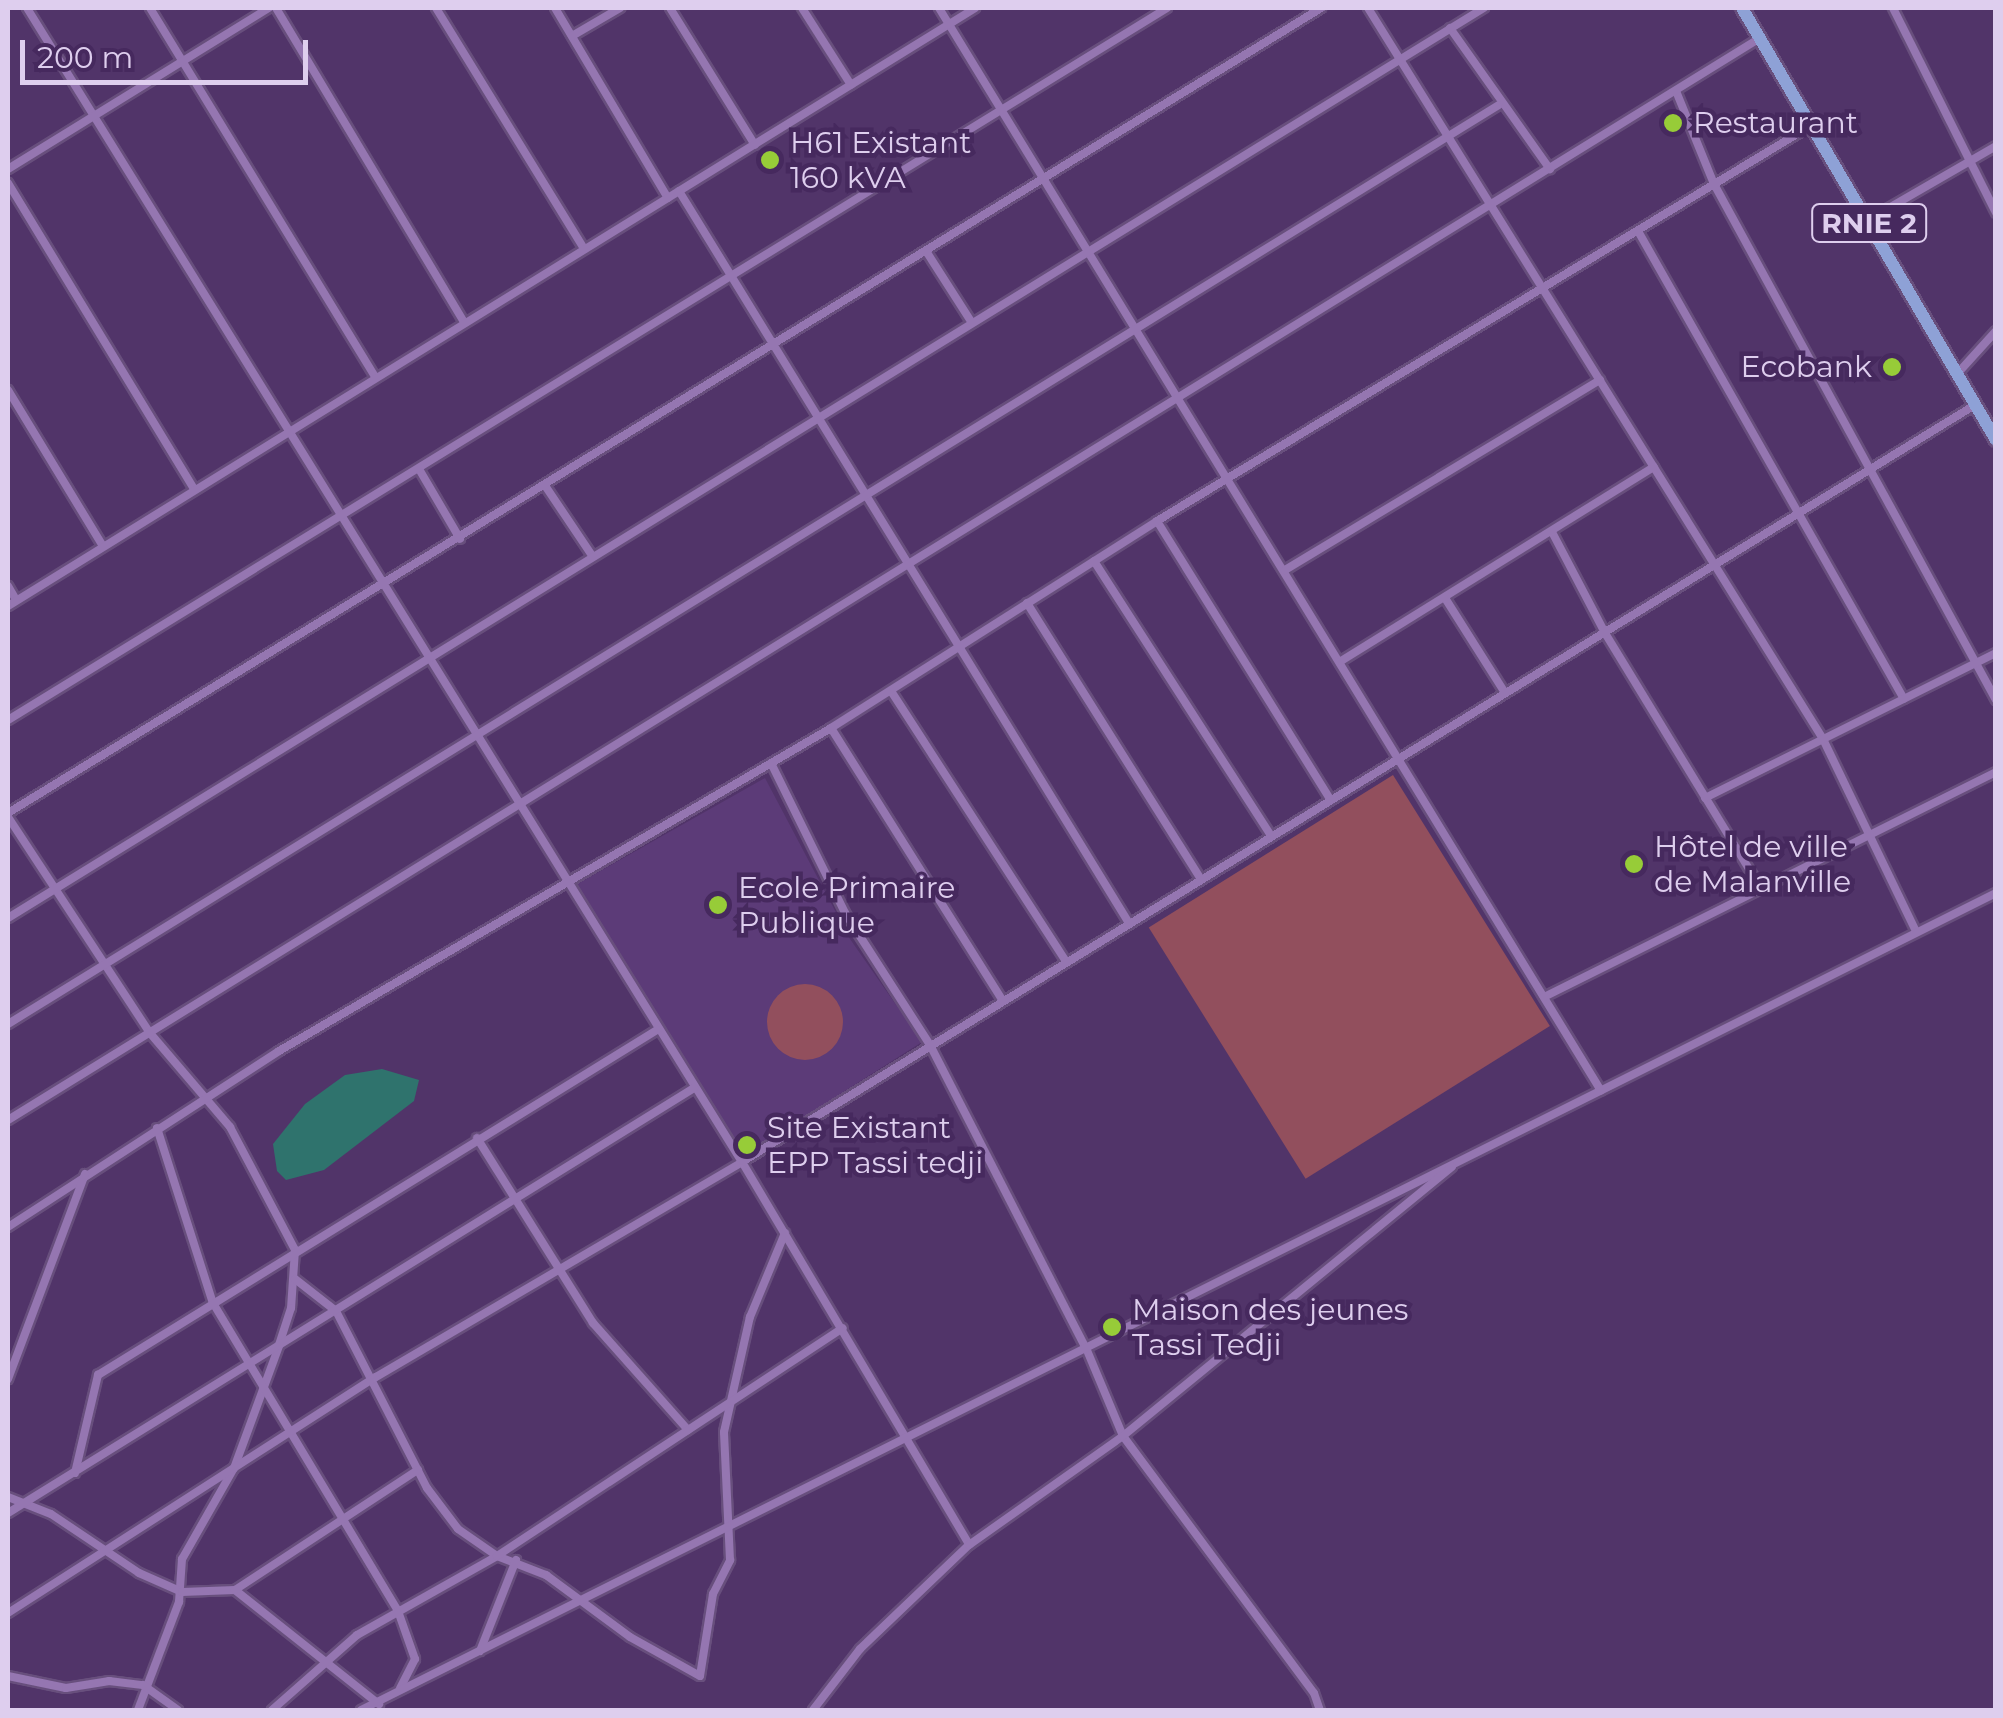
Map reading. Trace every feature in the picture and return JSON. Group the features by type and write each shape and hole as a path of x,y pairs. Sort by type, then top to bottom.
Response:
{"main road":[{"name":"RNIE 2","path":"1742,8 1996,440"}],"street":[{"path":"26,8 518,808 742,1162 970,1544"},
{"path":"150,8 375,376"},
{"path":"8,168 272,8 464,322"},
{"path":"436,8 584,249"},
{"path":"554,8 668,198"},
{"path":"572,36 620,8"},
{"path":"670,8 755,144"},
{"path":"802,8 852,86"},
{"path":"939,8 1601,1091"},
{"path":"8,586 12,603 975,8"},
{"path":"8,720 1167,8"},
{"path":"138,1710 143,1685 182,1592 182,1559 234,1468 279,1346 295,1279 295,1250 230,1126 149,1032 8,815 1321,8"},
{"path":"1368,8 1823,739 1916,931"},
{"path":"8,918 1484,8"},
{"path":"1893,8 1973,159 1996,212"},
{"path":"1450,28 1499,105 1550,169"},
{"path":"8,1120 1760,38"},
{"path":"1676,91 1714,184 1996,700"},
{"path":"8,1024 1499,105"},
{"path":"8,1226 88,1169 830,728 1228,477 1812,126"},
{"path":"1868,220 1996,146"},
{"path":"8,184 194,489"},
{"path":"679,191 1129,923"},
{"path":"1638,231 1904,699"},
{"path":"926,251 972,323"},
{"path":"1957,374 1996,330"},
{"path":"1285,570 1600,380"},
{"path":"8,390 103,546"},
{"path":"8,1612 376,1377 742,1162 1976,406"},
{"path":"1341,661 1654,467"},
{"path":"419,469 460,539"},
{"path":"546,487 593,557"},
{"path":"1157,521 1332,800"},
{"path":"1552,532 1604,633 1762,888"},
{"path":"1094,561 1271,836"},
{"path":"1445,598 1505,694"},
{"path":"1026,603 1201,879"},
{"path":"1705,798 1996,653"},
{"path":"890,691 1066,962"},
{"path":"830,728 1002,1000"},
{"path":"771,763 853,928 930,1045 1086,1348 1123,1436 1314,1693 1320,1710"},
{"path":"1544,997 1996,772"},
{"path":"388,1697 1996,893"},
{"path":"76,1473 98,1375 656,1030"},
{"path":"8,1514 694,1088"},
{"path":"156,1128 213,1303 287,1433 398,1611 415,1659 410,1678 380,1706 361,1710"},
{"path":"476,1138 594,1323 688,1430"},
{"path":"813,1710 860,1649 970,1544 1123,1436 1468,1156"},
{"path":"8,1380 88,1169"},
{"path":"295,1279 336,1311 376,1377 418,1470 458,1529 497,1556 516,1560 700,1676 713,1594 729,1571 724,1432 750,1316 786,1234"},
{"path":"272,1710 324,1661 398,1611 497,1556 843,1328"},
{"path":"8,1497 182,1592 236,1590 418,1470"},
{"path":"480,1650 516,1560"},
{"path":"236,1590 380,1706"},
{"path":"8,1676 66,1688 109,1681 143,1685 178,1710"}],"shaded area":[{"path":"1393,775 1550,1026 1306,1179 1149,928"},
{"path":"765,778 850,939 922,1042 744,1155 572,887"},
{"path":"805,984 832,995 843,1022 832,1049 805,1060 778,1049 767,1022 778,995"},
{"path":"382,1069 419,1080 414,1101 324,1170 286,1180 277,1171 273,1144 305,1104 345,1075"}],"place":[{"name":"Restaurant","path":"1673,123"},
{"name":"H61 Existant 160 kVA","path":"770,160"},
{"name":"Ecobank","path":"1892,367"},
{"name":"Hôtel de ville de Malanville","path":"1634,864"},
{"name":"Ecole Primaire Publique","path":"718,905"},
{"name":"Site Existant EPP Tassi tedji","path":"747,1145"},
{"name":"Maison des jeunes Tassi Tedji","path":"1112,1327"}]}
